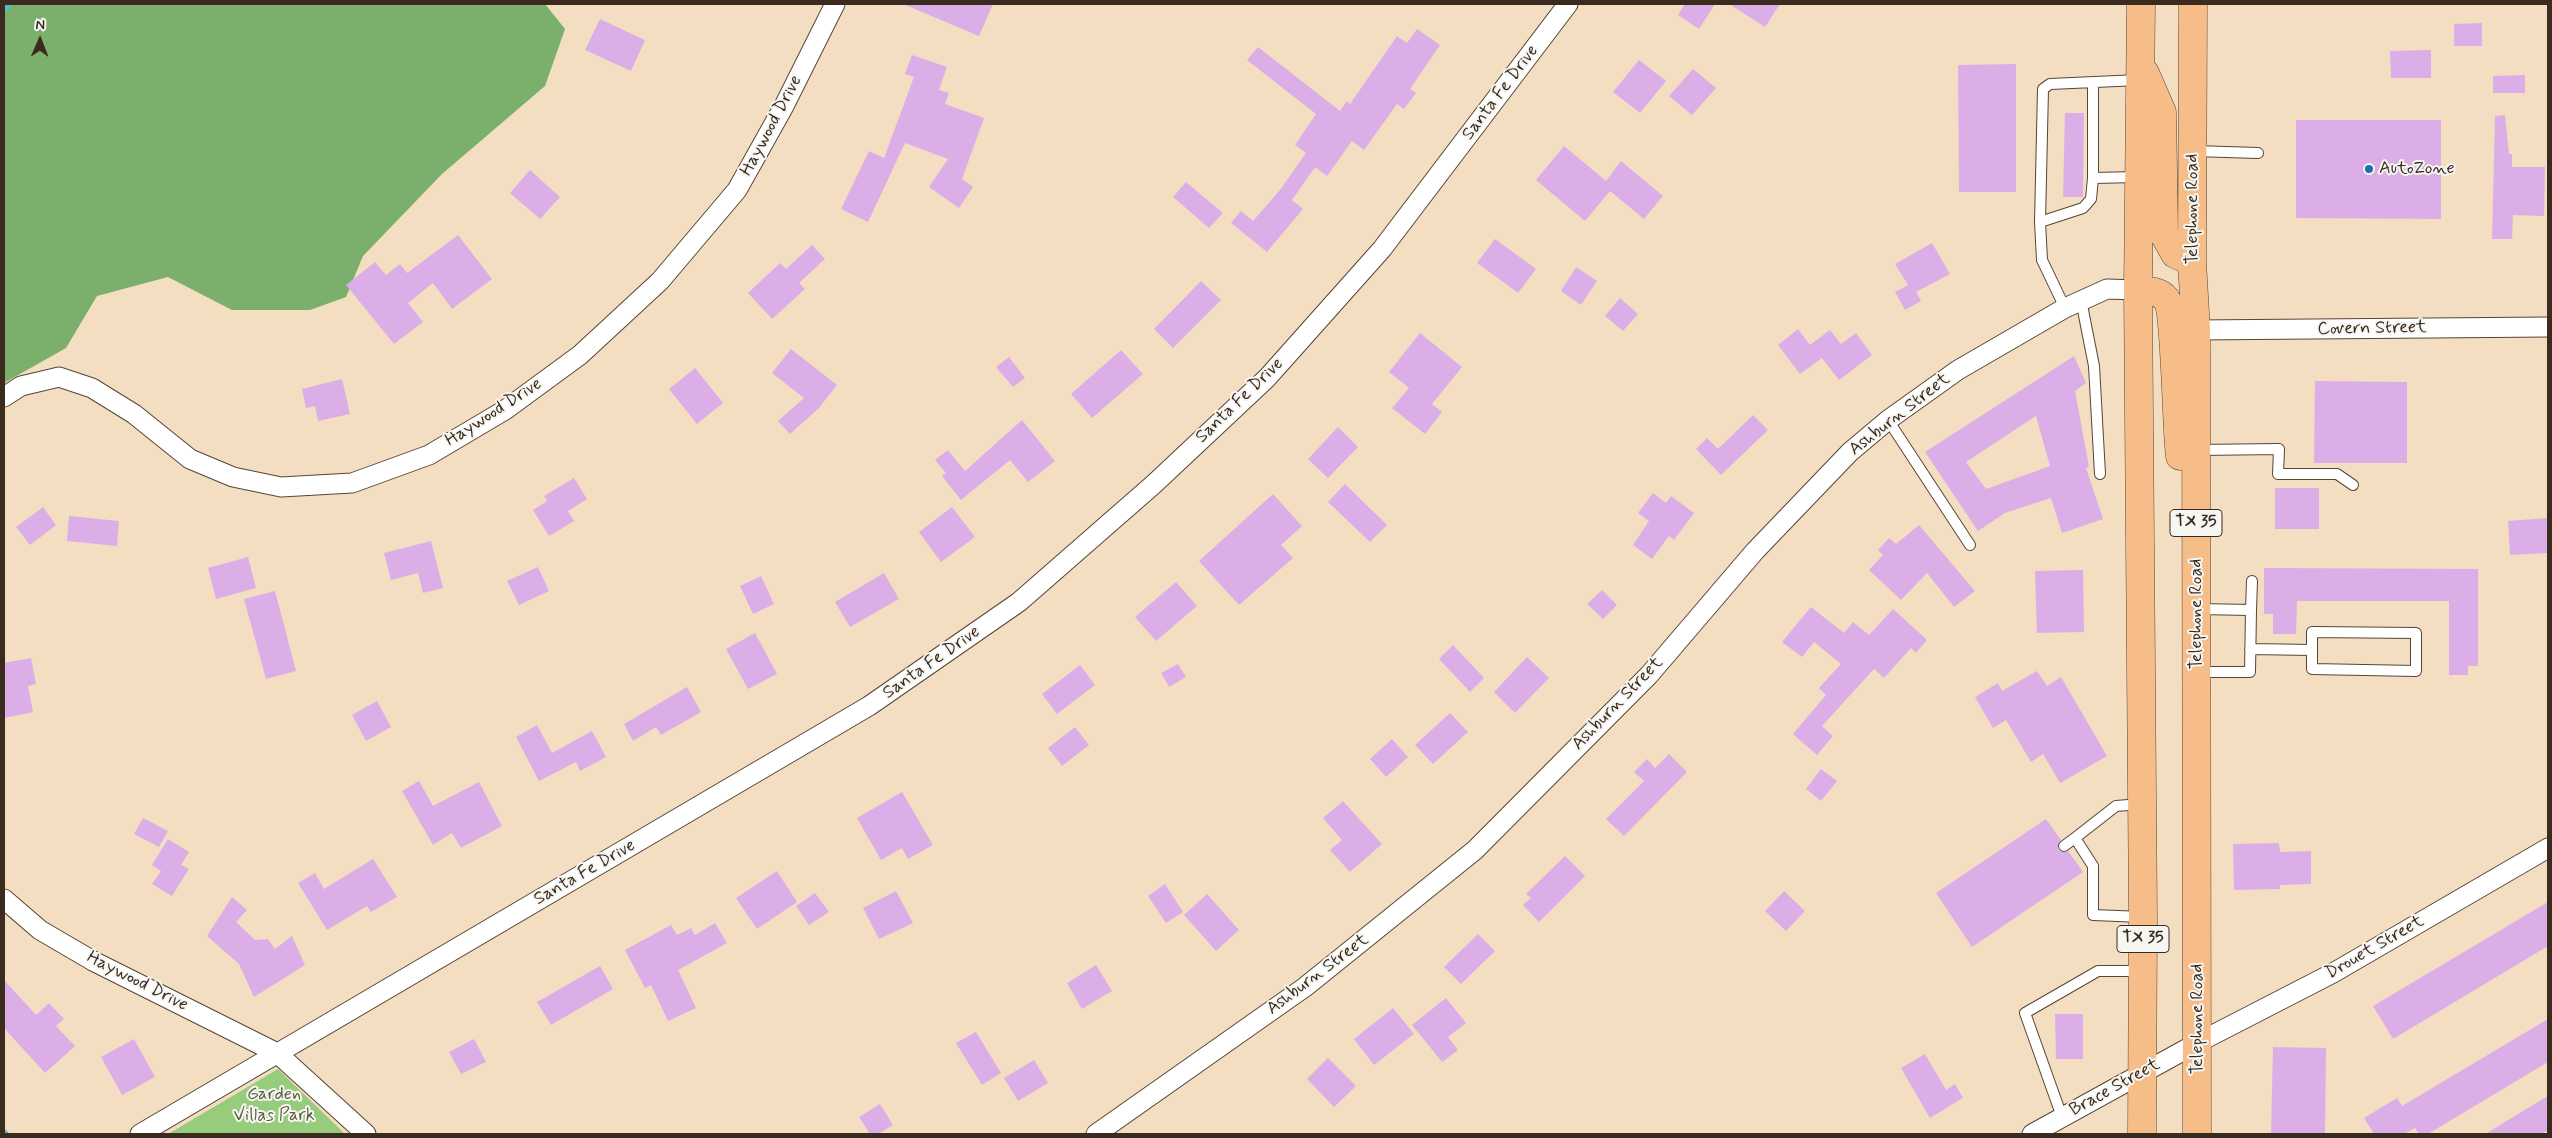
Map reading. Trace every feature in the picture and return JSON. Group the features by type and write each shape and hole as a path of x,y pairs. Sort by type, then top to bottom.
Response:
{"main road":[{"name":"TX 35","path":"2141,4 2142,74 2138,290 2143,917 2142,1134"},
{"name":"Telephone Road","path":"2193,4 2192,262 2196,330 2199,1042 2197,1134"},
{"path":"2142,74 2162,112 2164,234 2175,254 2192,262"},
{"path":"2138,290 2158,292 2167,300 2172,314 2179,454 2196,518"}],"street":[{"name":"Haywood Drive","path":"4,397 21,386 59,377 92,388 134,414 190,459 233,476 281,487 352,483 429,455 505,410 580,355 660,281 737,190 784,106 835,4"},
{"name":"Santa Fe Drive","path":"140,1134 869,706 1019,602 1154,484 1267,378 1382,249 1568,4"},
{"name":"Ashburn Street","path":"1096,1134 1305,987 1475,850 1649,675 1755,550 1850,452 1888,420 1958,370 2073,304 2108,290 2138,290"},
{"name":"Covern Street","path":"2196,330 2548,327"},
{"name":"Drouet Street","path":"2199,1042 2333,973 2548,848"},
{"name":"Haywood Drive","path":"4,899 40,930 85,956 276,1053 366,1134"},
{"name":"Brace Street","path":"2032,1134 2110,1093 2199,1042"}],"lane":[{"path":"2100,474 2094,366 2073,304 2042,260 2040,222 2043,89 2050,84 2093,82 2142,74"},
{"path":"2040,222 2083,208 2091,199 2093,178 2093,82"},
{"path":"2193,151 2258,153"},
{"path":"2093,178 2140,178"},
{"path":"1888,420 1970,545"},
{"path":"2196,450 2279,449 2278,474 2337,474 2353,485"},
{"path":"2197,672 2250,672 2252,581"},
{"path":"2196,609 2251,610"},
{"path":"2312,632 2416,633 2416,671 2312,670 2312,650 2312,632"},
{"path":"2250,649 2312,650"},
{"path":"2064,846 2116,806 2142,804"},
{"path":"2075,838 2093,866 2093,915 2143,917"},
{"path":"2062,1117 2025,1013 2098,971 2143,971"}],"green space":[{"path":"4,4 545,4 565,29 545,86 442,174 363,256 346,297 310,310 232,310 168,277 97,296 66,348 4,383"},
{"name":"Garden Villas Park","path":"278,1069 345,1134 168,1134"}],"building":[{"path":"903,4 993,4 979,36"},
{"path":"1685,4 1715,4 1699,29 1678,15"},
{"path":"1729,4 1780,4 1765,27"},
{"path":"600,19 645,40 631,71 585,50"},
{"path":"2482,23 2482,46 2454,46 2454,24"},
{"path":"1417,29 1440,45 1410,89 1416,93 1404,109 1397,104 1364,150 1352,141 1327,176 1315,167 1292,200 1303,209 1267,252 1231,223 1241,211 1253,221 1280,190 1306,153 1295,145 1316,114 1247,60 1258,47 1340,111 1347,101 1350,104 1397,36 1407,43"},
{"path":"2431,50 2431,78 2391,78 2390,51"},
{"path":"912,55 947,67 939,90 949,93 945,104 984,118 962,179 973,187 959,208 929,187 948,159 905,143 868,222 841,209 869,151 884,158 914,77 905,74"},
{"path":"1639,60 1666,81 1640,113 1613,92"},
{"path":"2016,64 2016,192 1959,192 1958,65"},
{"path":"1693,69 1716,88 1692,115 1669,96"},
{"path":"2525,75 2525,93 2493,93 2493,76"},
{"path":"2065,113 2084,113 2083,197 2063,197"},
{"path":"2505,115 2509,154 2512,154 2512,167 2545,167 2544,216 2513,215 2512,239 2492,239 2495,116"},
{"name":"AutoZone","path":"2296,120 2441,120 2441,219 2296,218"},
{"path":"1564,146 1606,181 1621,161 1663,196 1644,219 1610,191 1585,221 1536,180"},
{"path":"530,170 560,197 540,219 510,193"},
{"path":"1186,182 1223,213 1209,228 1173,197"},
{"path":"458,235 492,279 452,309 433,283 408,303 423,322 394,344 346,285 375,262 386,275 400,264 407,273"},
{"path":"1495,239 1536,269 1518,293 1477,263"},
{"path":"1932,243 1950,274 1916,292 1921,301 1905,310 1895,292 1908,285 1895,264"},
{"path":"812,245 825,259 799,283 805,289 772,319 748,293 780,263 786,269"},
{"path":"1576,267 1597,281 1581,305 1561,291"},
{"path":"1201,281 1221,300 1173,348 1154,329"},
{"path":"1620,298 1638,314 1623,331 1605,316"},
{"path":"1798,329 1810,345 1830,330 1841,344 1856,333 1872,355 1839,380 1822,358 1800,374 1778,345"},
{"path":"1420,333 1462,367 1432,404 1442,412 1425,434 1392,408 1409,388 1389,372"},
{"path":"791,349 837,385 818,409 790,434 778,421 804,398 772,373"},
{"path":"1121,350 1143,374 1092,418 1071,394"},
{"path":"2074,356 2086,383 2075,391 2089,467 2086,468 2103,519 2062,533 2051,498 2005,513 1978,531 1925,452","holes":["2036,416 2050,466 1986,489 1966,462"]},
{"path":"1009,357 1025,378 1013,387 996,367"},
{"path":"695,368 723,403 697,424 669,389"},
{"path":"342,379 350,414 318,421 315,406 306,408 302,389"},
{"path":"2315,381 2407,382 2407,463 2314,463"},
{"path":"1753,415 1768,430 1721,475 1696,449 1707,438 1718,449"},
{"path":"1022,420 1055,461 1028,482 1010,460 961,500 942,476 946,473 935,460 948,450 965,471"},
{"path":"1338,427 1358,447 1328,478 1308,459"},
{"path":"574,478 587,499 568,511 574,521 549,536 533,510 547,501 544,496"},
{"path":"1345,484 1387,525 1370,542 1328,502"},
{"path":"2275,488 2319,488 2319,529 2275,529"},
{"path":"1653,493 1666,503 1671,496 1694,513 1674,540 1669,536 1652,559 1633,545 1649,521 1638,513"},
{"path":"1273,494 1302,526 1281,545 1293,558 1239,605 1199,561"},
{"path":"43,507 56,525 30,545 16,527"},
{"path":"952,507 975,537 941,562 919,532"},
{"path":"69,516 119,521 117,546 67,541"},
{"path":"2548,518 2548,553 2510,555 2508,521"},
{"path":"1919,525 1975,591 1954,607 1927,573 1901,600 1869,570 1883,555 1878,550 1889,538 1896,544"},
{"path":"431,541 443,588 423,593 418,573 391,580 384,553"},
{"path":"248,557 256,588 216,599 208,568"},
{"path":"538,567 549,591 519,605 507,581"},
{"path":"2264,568 2478,569 2478,666 2468,666 2468,675 2449,675 2449,601 2297,601 2296,634 2273,634 2273,614 2264,614"},
{"path":"2083,570 2084,632 2037,633 2035,571"},
{"path":"884,573 899,599 850,627 835,602"},
{"path":"761,576 774,604 753,614 740,586"},
{"path":"1176,582 1197,606 1156,641 1135,617"},
{"path":"1602,590 1617,605 1603,619 1587,604"},
{"path":"275,591 296,671 266,679 244,599"},
{"path":"1811,607 1844,633 1853,622 1869,635 1893,609 1927,640 1916,653 1911,648 1884,678 1874,669 1822,726 1833,736 1817,755 1793,734 1826,695 1819,688 1841,664 1814,642 1802,657 1782,642"},
{"path":"755,633 777,674 748,689 726,649"},
{"path":"1453,645 1484,678 1470,692 1439,659"},
{"path":"1527,657 1549,678 1515,713 1494,692"},
{"path":"31,658 36,684 28,686 33,712 4,718 4,663"},
{"path":"1178,664 1186,677 1169,687 1161,673"},
{"path":"1080,665 1095,685 1057,714 1042,694"},
{"path":"2037,671 2047,686 2061,677 2107,756 2060,783 2043,754 2031,762 2006,720 1993,728 1975,697 1998,683 2002,691"},
{"path":"687,687 701,712 661,735 656,727 633,741 624,724"},
{"path":"377,701 391,727 366,741 352,715"},
{"path":"1450,713 1468,732 1433,764 1415,745"},
{"path":"537,725 552,753 592,731 606,757 580,771 576,762 539,781 516,737"},
{"path":"1075,727 1089,745 1062,766 1048,748"},
{"path":"1392,739 1408,757 1386,777 1370,759"},
{"path":"1669,754 1687,772 1624,836 1606,819 1644,781 1634,772 1647,759 1655,768"},
{"path":"1821,769 1837,781 1821,801 1806,789"},
{"path":"419,781 433,806 479,782 502,826 461,848 452,833 433,845 402,791"},
{"path":"902,792 933,845 908,859 902,848 881,860 857,818"},
{"path":"1343,801 1382,844 1350,872 1330,850 1342,840 1323,818"},
{"path":"143,818 168,831 159,847 134,834"},
{"path":"2046,819 2061,840 2058,844 2058,850 2062,852 2068,851 2083,872 1972,947 1936,893"},
{"path":"168,839 189,852 181,865 189,869 172,896 152,884 161,871 152,865"},
{"path":"2279,843 2280,852 2311,851 2311,884 2280,885 2280,889 2234,890 2233,844"},
{"path":"1565,856 1585,876 1539,922 1523,905 1531,898 1526,894"},
{"path":"373,859 397,897 371,912 367,906 327,930 298,883 315,873 324,889"},
{"path":"777,871 797,902 757,929 736,898"},
{"path":"1165,884 1183,912 1166,923 1148,896"},
{"path":"896,891 913,923 879,939 863,908"},
{"path":"1784,891 1805,911 1786,931 1765,911"},
{"path":"815,893 829,912 809,925 796,906"},
{"path":"1207,894 1239,930 1216,951 1184,915"},
{"path":"232,897 247,910 236,922 255,940 268,939 275,949 292,936 305,965 254,997 239,964 207,936"},
{"path":"2548,902 2548,946 2393,1039 2373,1006"},
{"path":"715,923 727,943 678,970 696,1008 668,1021 651,985 645,988 625,950 671,925 677,935 691,928 695,935"},
{"path":"1478,934 1495,951 1461,984 1444,967"},
{"path":"1096,965 1112,991 1082,1009 1067,983"},
{"path":"600,966 613,989 551,1025 537,1002"},
{"path":"4,980 36,1015 49,1003 64,1019 56,1026 75,1046 45,1073 4,1028"},
{"path":"1446,998 1466,1023 1448,1037 1458,1050 1442,1062 1412,1025"},
{"path":"1393,1008 1414,1034 1374,1065 1354,1039"},
{"path":"2055,1014 2083,1014 2083,1059 2056,1059"},
{"path":"2548,1019 2548,1062 2428,1134 2419,1134 2415,1128 2404,1134 2374,1134 2364,1118 2397,1098 2402,1106"},
{"path":"976,1032 1001,1073 982,1085 956,1043"},
{"path":"134,1039 155,1077 122,1095 101,1057"},
{"path":"474,1039 486,1062 461,1074 449,1052"},
{"path":"2273,1047 2326,1048 2325,1134 2271,1134"},
{"path":"1925,1054 1946,1090 1955,1084 1963,1098 1930,1118 1901,1068"},
{"path":"1328,1058 1356,1086 1334,1107 1307,1079"},
{"path":"1034,1060 1048,1083 1018,1101 1004,1078"},
{"path":"2548,1096 2548,1130 2542,1134 2485,1134"},
{"path":"880,1104 893,1125 878,1134 870,1134 859,1117"}],"waterway":[{"path":"4,10 10,4"}],"place":[{"name":"AutoZone","path":"2369,169"}]}
